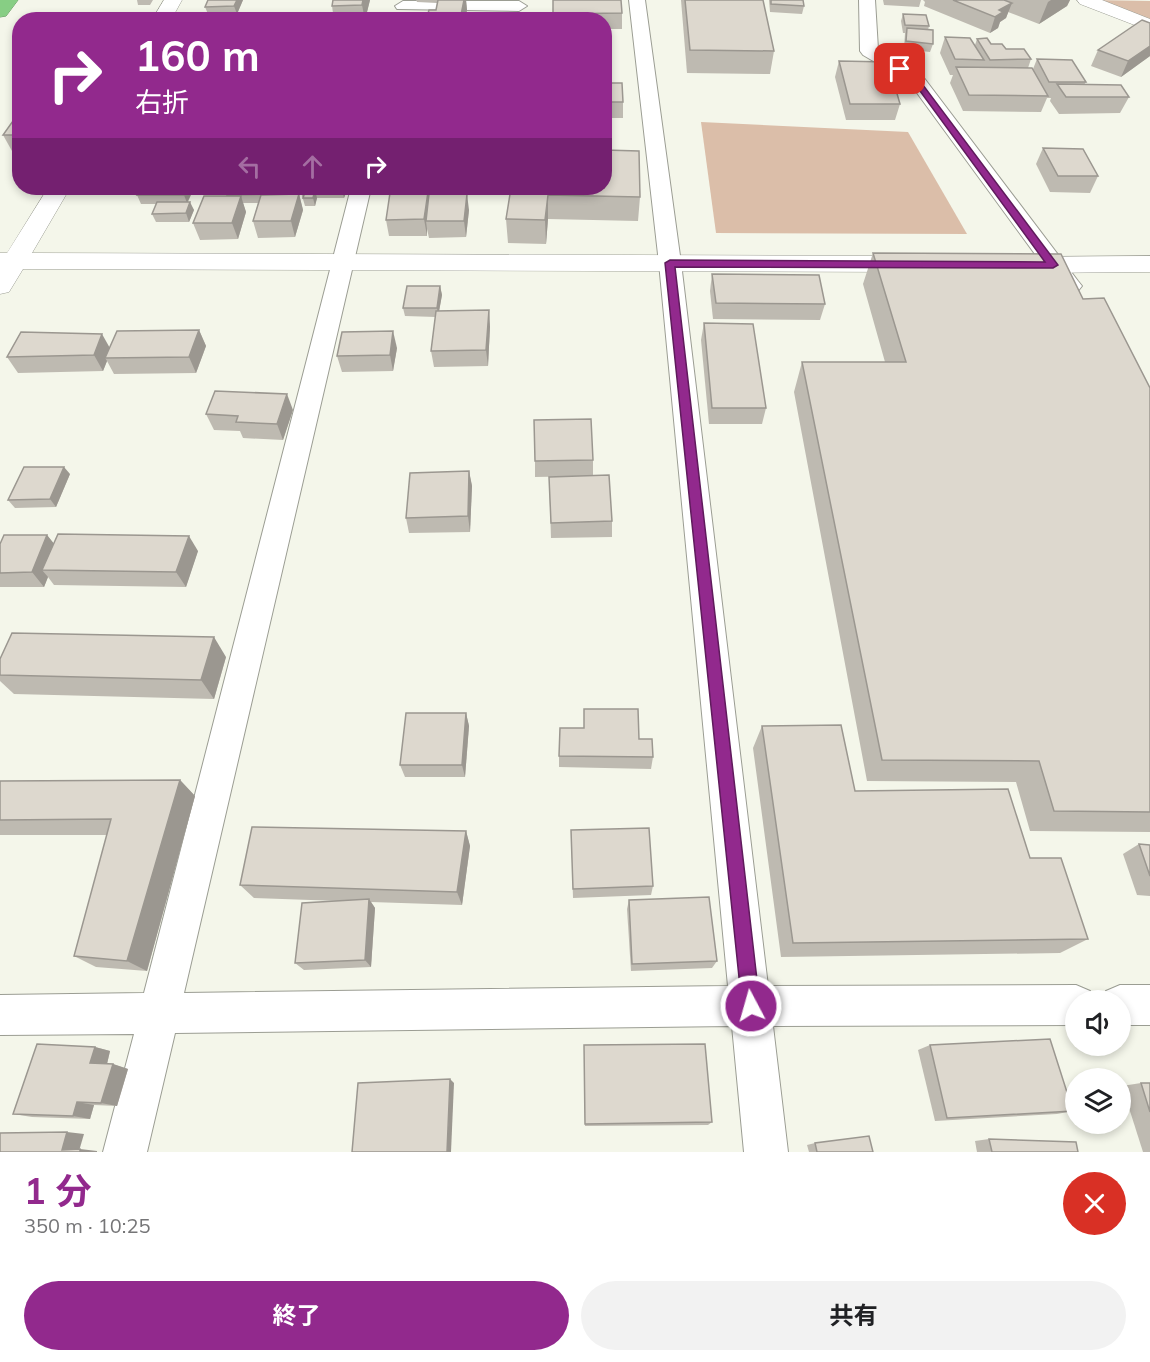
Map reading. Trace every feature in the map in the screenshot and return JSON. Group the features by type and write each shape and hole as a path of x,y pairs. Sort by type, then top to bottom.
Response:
{"highway":[{"path":"0,4 3,0"},
{"path":"0,12 9,0"}],"street":[{"path":"637,0 670,263 766,1152"},
{"path":"867,0 869,51 915,78 1081,301"},
{"path":"1086,0 1150,25"},
{"path":"402,9 519,6"},
{"path":"0,286 7,261 54,195"},
{"path":"125,1152 359,195"},
{"path":"7,261 933,264"},
{"path":"1005,265 1150,264"},
{"path":"0,1015 751,1006 1065,1005"},
{"path":"1131,1005 1150,1005"}],"shaded area":[{"path":"1093,0 1150,1 1150,22"},
{"path":"701,122 908,132 967,234 716,233"}],"building":[{"path":"208,0 237,0 234,6 205,7"},
{"path":"333,0 363,0 362,5 332,6"},
{"path":"438,0 464,0 462,12 428,12 436,10"},
{"path":"553,0 621,0 622,13 553,12"},
{"path":"685,0 763,0 774,51 690,50"},
{"path":"771,0 803,0 804,6 771,4"},
{"path":"953,0 1004,0 1012,3 999,10 1003,12 995,17"},
{"path":"903,14 926,15 929,26 905,25"},
{"path":"1142,20 1150,23 1150,46 1128,61 1098,50"},
{"path":"907,28 933,30 933,44 906,41"},
{"path":"945,37 970,38 984,60 955,59"},
{"path":"987,38 991,44 1002,44 1006,49 1024,49 1031,59 990,60 977,39"},
{"path":"1037,59 1072,60 1086,82 1049,82"},
{"path":"839,61 888,62 900,104 850,104"},
{"path":"956,67 1032,68 1048,96 969,95"},
{"path":"612,83 622,83 623,102 612,102"},
{"path":"1057,84 1121,85 1129,97 1066,97"},
{"path":"12,122 12,135 3,135"},
{"path":"1043,148 1083,149 1098,176 1058,176"},
{"path":"612,150 639,151 640,197 548,195 612,195"},
{"path":"261,195 299,195 291,221 253,221"},
{"path":"304,195 314,195 313,198 303,198"},
{"path":"390,195 428,195 424,219 386,220"},
{"path":"429,195 467,195 464,221 426,221"},
{"path":"510,195 548,195 545,220 506,219"},
{"path":"204,196 241,196 232,223 193,223"},
{"path":"157,202 190,202 186,213 152,214"},
{"path":"873,253 1061,254 1083,299 1104,298 1150,388 1150,812 1054,811 1039,761 882,760 802,362 906,362"},
{"path":"712,274 819,275 825,304 716,303"},
{"path":"407,286 440,286 437,308 403,308"},
{"path":"489,310 486,350 431,351 436,311"},
{"path":"704,323 753,324 766,408 712,408"},
{"path":"199,330 189,357 105,358 117,331"},
{"path":"393,331 390,355 337,356 342,332"},
{"path":"21,332 102,334 94,355 7,357"},
{"path":"215,391 287,394 277,424 236,422 238,416 206,414"},
{"path":"591,419 593,460 535,461 534,420"},
{"path":"24,467 64,467 50,499 8,500"},
{"path":"469,471 468,516 406,518 410,473"},
{"path":"609,475 612,521 551,523 549,477"},
{"path":"58,534 189,536 176,572 42,570"},
{"path":"4,535 47,535 32,572 0,573 0,544"},
{"path":"12,633 214,637 201,680 0,675 0,659"},
{"path":"584,709 638,709 639,739 652,739 653,757 559,756 560,728 584,728"},
{"path":"406,713 466,713 462,765 400,765"},
{"path":"841,725 855,791 1008,789 1030,858 1061,858 1088,939 793,943 762,726"},
{"path":"180,780 127,961 74,956 111,819 0,820 0,781"},
{"path":"252,827 466,831 457,892 240,885"},
{"path":"649,828 653,886 573,889 571,830"},
{"path":"1139,844 1150,845 1150,876"},
{"path":"709,897 717,961 632,964 629,900"},
{"path":"369,899 365,960 295,963 302,903"},
{"path":"1050,1039 1065,1086 1065,1111 947,1118 930,1045"},
{"path":"37,1044 95,1047 90,1063 113,1064 101,1103 77,1102 73,1116 13,1114"},
{"path":"705,1044 712,1122 585,1124 584,1045"},
{"path":"450,1079 447,1152 352,1152 358,1083"},
{"path":"1141,1083 1150,1083 1150,1112"},
{"path":"67,1132 62,1150 80,1149 80,1152 0,1152 0,1133"},
{"path":"869,1136 873,1152 817,1152 815,1143"},
{"path":"989,1139 1076,1142 1078,1152 992,1152"}],"route":[{"path":"751,1006 670,263 1053,265 915,78 900,69"}]}
